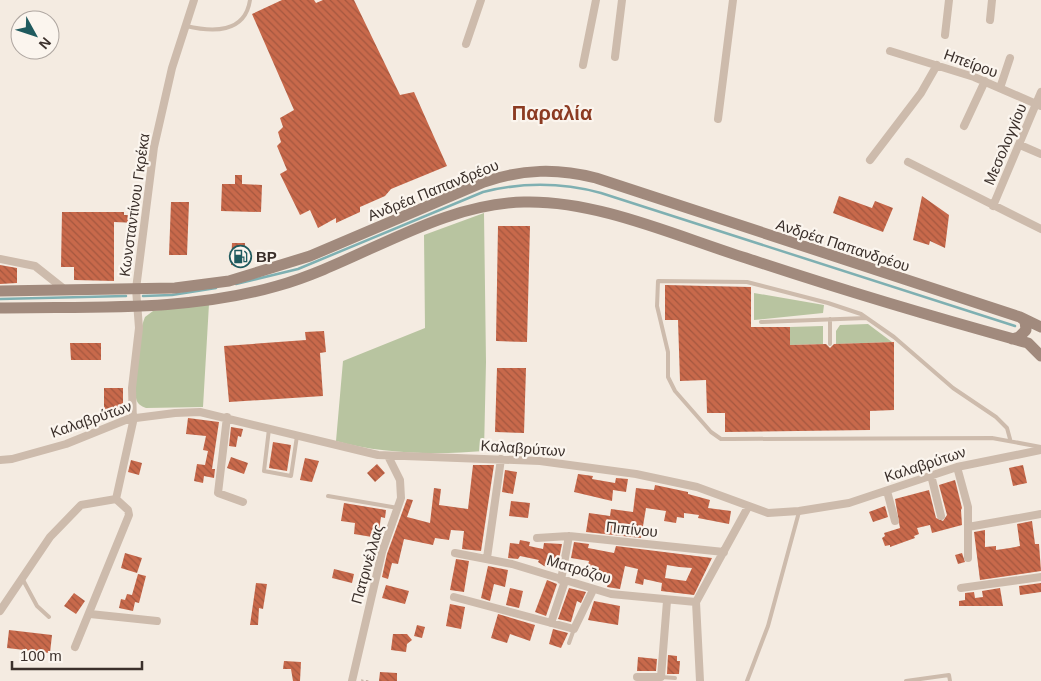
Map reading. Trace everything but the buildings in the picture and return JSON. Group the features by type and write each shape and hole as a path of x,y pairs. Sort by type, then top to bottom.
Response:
{"main road":[{"name":"Ανδρέα Παπανδρέου","path":"0,291 197,286 250,276 343,242 484,182 521,172 550,170 596,178 1020,317 1041,327"},
{"name":"Ανδρέα Παπανδρέου","path":"0,308 136,306 191,303 268,288 295,280 415,230 467,211 507,203 543,202 605,213 849,291 1028,343 1039,350"},
{"path":"1012,339 1019,337 1026,330 1024,322 1020,317"}],"street":[{"name":"Κωνσταντίνου Γκρέκα","path":"116,499 134,417 132,388 139,328 136,289 154,147 172,68 194,0"},
{"path":"466,44 481,0"},
{"path":"582,65 596,0"},
{"path":"615,57 622,0"},
{"path":"718,119 733,0"},
{"path":"945,36 950,0"},
{"path":"990,20 992,0"},
{"name":"Ηπείρου","path":"890,51 985,81 1039,105"},
{"path":"1000,88 1010,58"},
{"path":"870,160 918,98 937,65"},
{"path":"964,126 985,81"},
{"name":"Μεσολογγίου","path":"993,206 1039,105 1041,92"},
{"path":"1020,145 1041,154"},
{"path":"908,162 1041,229"},
{"path":"0,259 35,266 64,289"},
{"name":"Καλαβρύτων","path":"0,460 12,459 66,444 98,429 134,417 194,412 227,417 352,451 388,456 540,461 636,474 697,487 768,513 800,511 849,503 957,466 1041,448"},
{"path":"227,417 218,493 243,502"},
{"name":"Πατρινέλλας","path":"352,681 382,552 398,508 401,485 388,456"},
{"path":"486,558 501,459"},
{"path":"957,466 968,507 968,558"},
{"path":"931,475 941,516"},
{"path":"887,491 895,521"},
{"path":"0,611 50,538 65,523 76,507 116,499 128,510 129,515 76,647"},
{"path":"700,681 696,602 748,507"},
{"path":"968,527 1041,514"},
{"path":"551,623 563,581 569,536"},
{"name":"Πιπίνου","path":"537,538 569,536 724,552"},
{"name":"Ματρόζου","path":"455,553 536,570 563,581 611,594 667,601 696,602"},
{"path":"962,588 1041,577"},
{"path":"454,597 574,629 593,590"},
{"path":"637,677 661,677 667,601"},
{"path":"90,614 157,621"}],"lane":[{"path":"186,26 211,30 227,29 244,18 250,0"},
{"path":"1010,439 1006,428 996,417 953,388 869,318 828,302 747,282 658,281 658,312 668,352 670,383 717,437 731,439 1010,439 1041,448"},
{"path":"761,322 869,318"},
{"path":"830,319 830,344"},
{"path":"269,428 264,471 291,476 298,436"},
{"path":"328,496 398,508"},
{"path":"746,681 766,634 800,511"},
{"path":"22,578 37,606 49,617"},
{"path":"569,643 574,629"},
{"path":"906,681 949,675 950,681"},
{"path":"661,677 675,678"}],"path":[{"path":"361,680 369,681"}],"green space":[{"path":"484,213 486,362 484,451 448,453 390,451 336,441 343,361 425,328 424,235"},
{"path":"754,293 824,305 823,313 754,320"},
{"path":"209,304 203,407 146,408 141,406 137,400 134,381 138,345 145,317 153,311"},
{"path":"868,324 892,342 836,344 836,331 840,325"},
{"path":"823,326 823,344 790,345 790,327"}],"waterway":[{"path":"236,284 298,269 483,192 513,186 556,185 601,193 1015,326"},
{"path":"143,296 172,295 216,288"},
{"path":"0,299 126,296"}],"place":[{"name":"BP","path":"240,256"}],"district":[{"name":"Παραλία","path":"552,113"}]}
